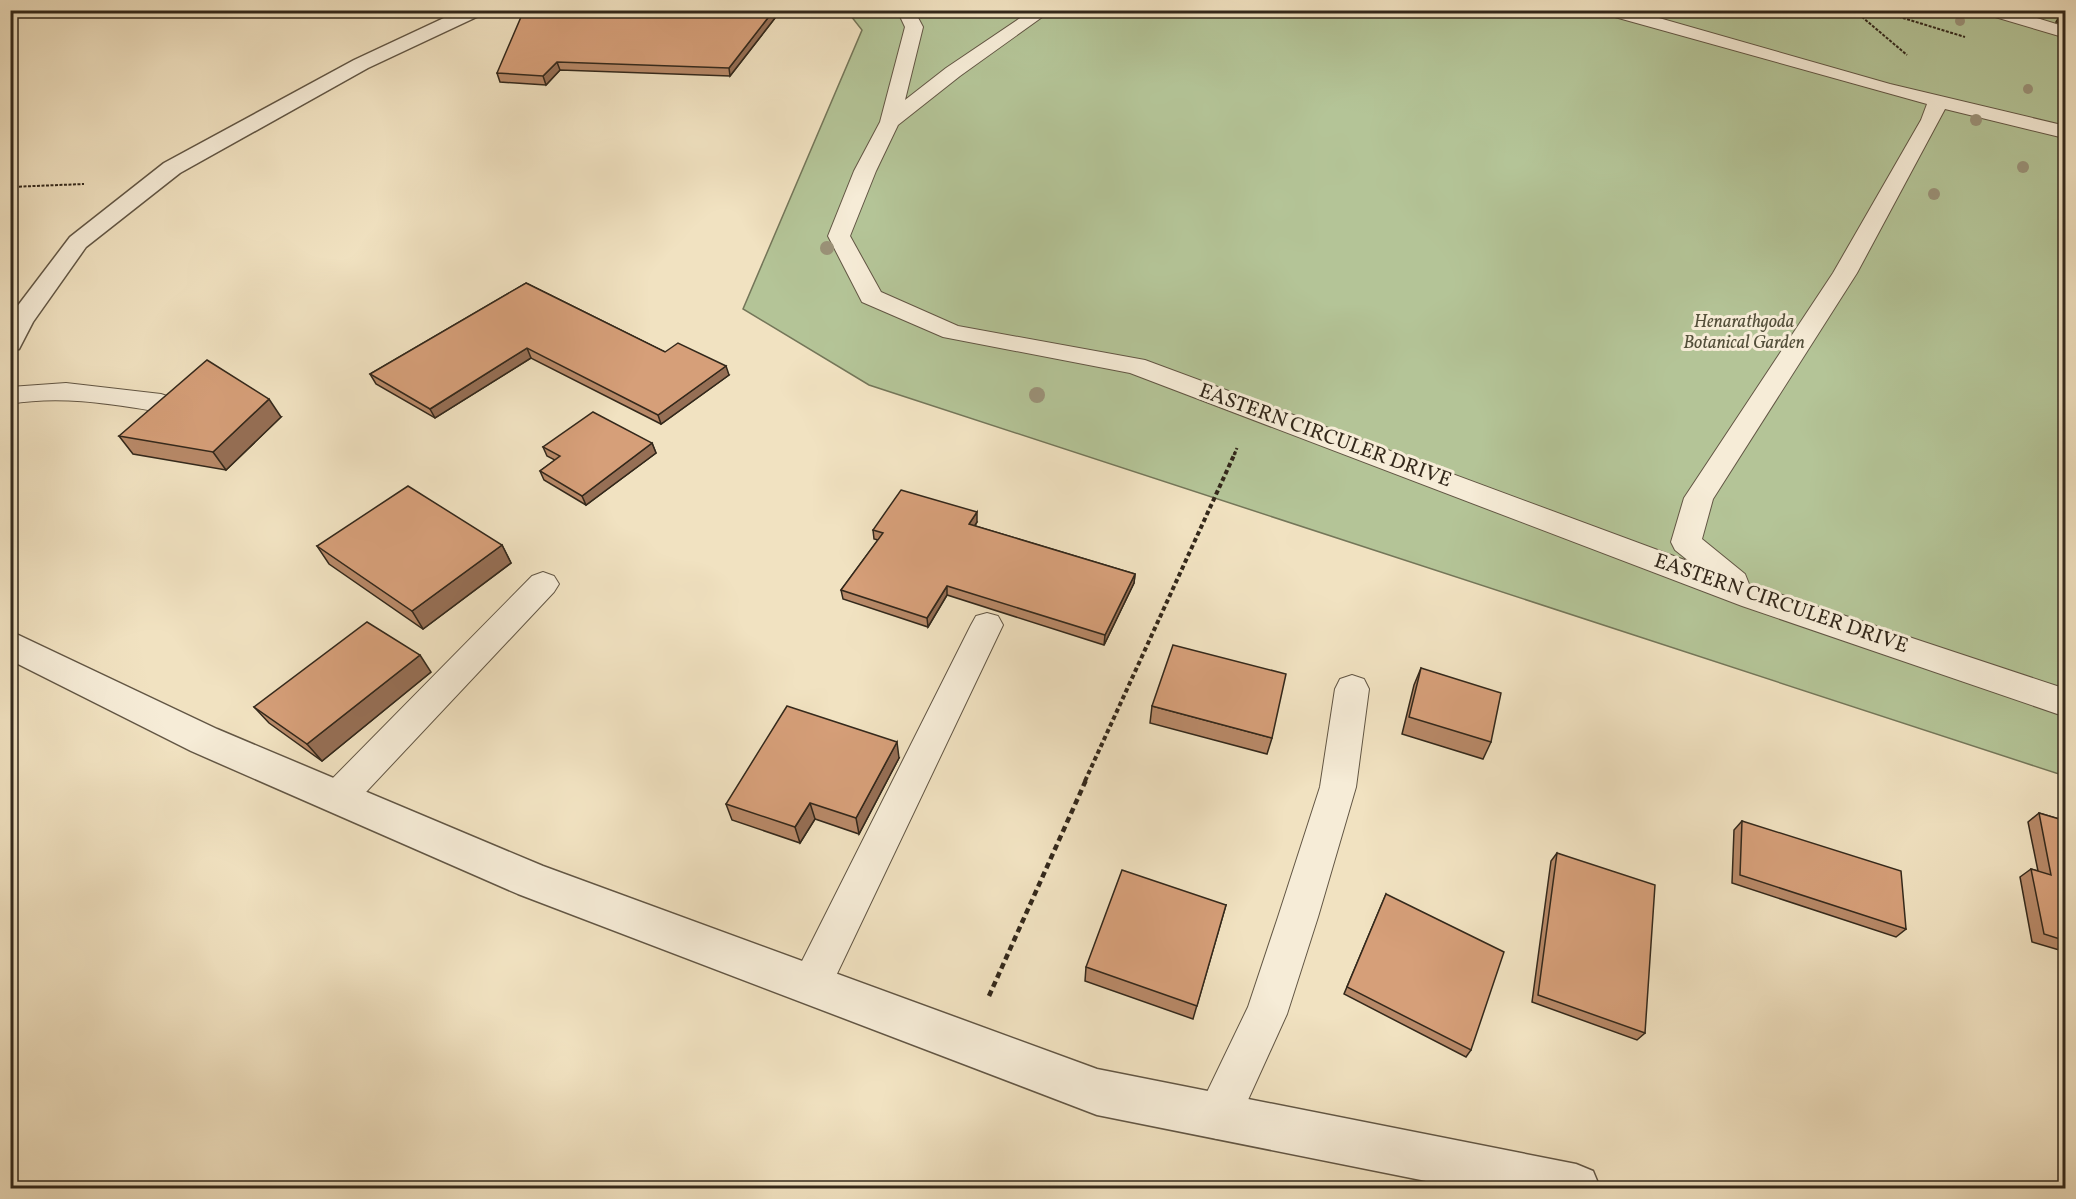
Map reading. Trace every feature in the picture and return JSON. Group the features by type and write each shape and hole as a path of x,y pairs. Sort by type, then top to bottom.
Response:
{"street":[{"path":"10,343 20,321 78,242 172,168 361,64 477,10"},
{"path":"10,644 204,740 532,880 1097,1092 1576,1188"}],"lane":[{"name":"EASTERN CIRCULER DRIVE","path":"905,10 914,27 890,122 865,171 839,236 871,297 952,332 1136,366 1753,598 2066,703"},
{"path":"890,122 953,72 1044,10"},
{"path":"1610,10 1938,101 2063,133 2065,111"},
{"path":"1991,10 2066,33"},
{"path":"1753,598 1686,542 1699,498 1845,273 1931,120 1938,101"},
{"path":"10,396 28,392 93,393 161,403"},
{"path":"338,797 543,584"},
{"path":"811,985 987,625"},
{"path":"1217,1117 1266,1014 1298,917 1338,788 1352,689"}],"path":[{"path":"1854,10 1862,11"},
{"path":"968,1044 1174,582 1255,410"}],"green space":[{"name":"Henarathgoda Botanical Garden","path":"847,11 2065,11 2065,776 869,385 743,309 862,30"}],"building":[{"path":"524,10 774,10 729,68 557,62 543,76 497,73"},
{"path":"526,283 665,352 678,343 726,366 658,415 527,348 430,409 370,374"},
{"path":"207,360 269,399 213,452 119,436"},
{"path":"593,412 652,443 582,496 540,471 560,456 543,447"},
{"path":"408,486 502,545 412,611 317,546"},
{"path":"901,490 977,512 969,524 1135,574 1105,635 947,586 927,618 841,590 883,533 873,530"},
{"path":"367,622 420,655 307,744 254,707"},
{"path":"1173,645 1286,674 1272,738 1152,706"},
{"path":"1421,668 1501,693 1491,742 1409,717"},
{"path":"787,706 897,742 856,818 810,803 795,827 726,804"},
{"path":"2039,813 2066,821 2066,941 2044,934 2031,869 2051,875"},
{"path":"1742,821 1901,871 1906,929 1740,875"},
{"path":"1557,853 1655,885 1645,1033 1538,995"},
{"path":"1122,870 1226,905 1197,1006 1086,967"},
{"path":"1386,894 1504,952 1471,1050 1347,987"}]}
